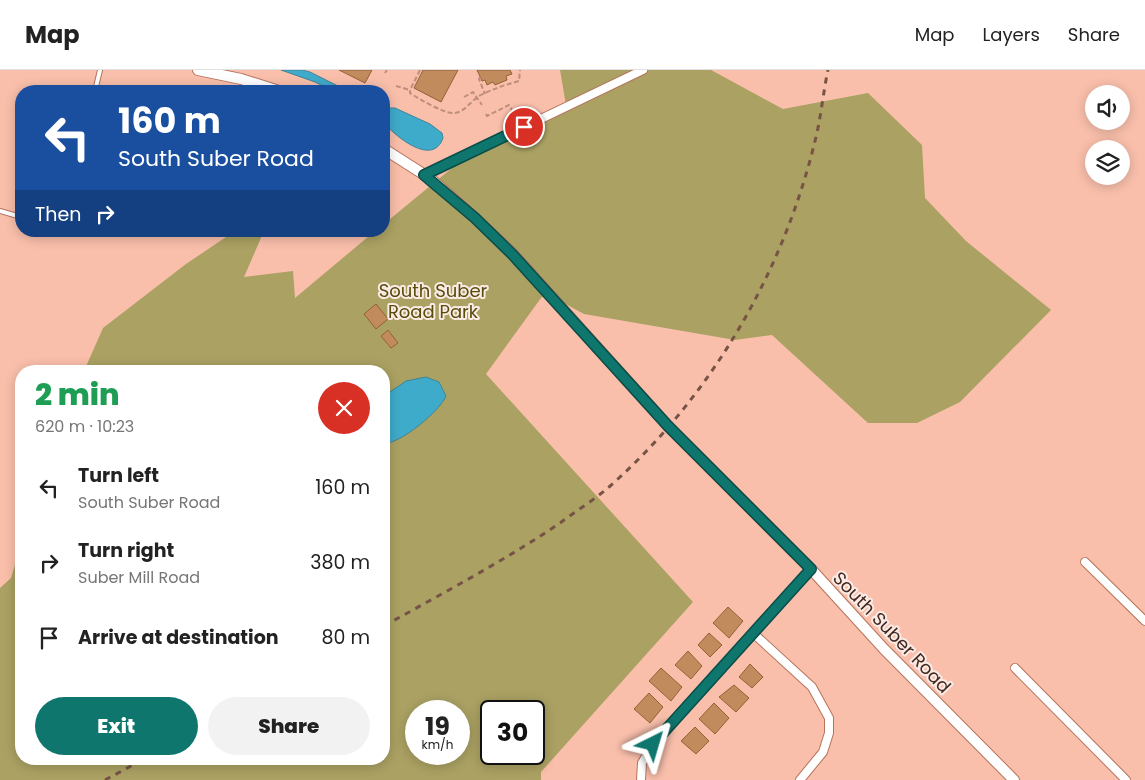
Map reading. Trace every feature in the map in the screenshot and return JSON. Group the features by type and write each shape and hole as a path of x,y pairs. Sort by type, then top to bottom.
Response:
{"street":[{"path":"198,70 235,74 263,85"},
{"path":"424,175 643,70"},
{"name":"South Suber Road","path":"390,153 424,175 475,218 512,254 668,426 811,569 884,649 1014,780"},
{"path":"1085,562 1145,621"},
{"path":"641,780 642,764 653,744 811,569"},
{"path":"753,633 812,687 829,718 829,733 823,752 800,780"},
{"path":"1015,668 1126,780"}],"lane":[{"path":"96,85 100,70"},
{"path":"0,211 15,215"}],"path":[{"path":"385,74 387,70"},
{"path":"410,90 420,70"},
{"path":"396,86 410,90 410,93 415,96 447,112 454,113 468,106 478,97 503,85 519,81 520,70"},
{"path":"480,77 479,79 485,94"},
{"path":"464,97 473,92 482,105"},
{"path":"486,114 487,116 510,105 517,119"}],"green space":[{"name":"South Suber Road Park","path":"560,70 711,70 783,109 868,93 922,145 925,198 966,241 1051,310 960,402 917,423 868,423 772,335 735,340 584,314 547,294 541,298 486,374 693,602 541,772 541,780 0,780 0,588 11,578 15,565 15,765 390,765 390,365 87,365 103,328 186,264 226,237 261,237 244,277 293,271 295,298 368,237 390,237 390,219 458,163 567,111"}],"water":[{"path":"281,70 310,72 336,85 321,85"},
{"path":"390,108 395,108 430,124 442,133 443,138 438,146 431,150 423,150 405,142 390,129"},
{"path":"426,377 439,382 446,396 428,418 409,433 390,442 390,392 406,381"}],"building":[{"path":"339,70 372,70 365,83"},
{"path":"423,70 458,70 441,102 414,88"},
{"path":"477,70 510,70 512,74 506,76 507,80 495,85 493,82 487,85 485,80 482,81"},
{"path":"376,304 388,319 376,329 364,314"},
{"path":"388,330 398,343 391,348 381,336"},
{"path":"728,607 743,621 729,638 713,623"},
{"path":"709,633 722,645 710,657 698,645"},
{"path":"688,651 702,666 691,679 675,665"},
{"path":"750,664 763,677 752,688 739,677"},
{"path":"661,668 682,687 671,701 649,681"},
{"path":"734,685 749,698 736,712 719,697"},
{"path":"649,693 663,707 650,723 634,709"},
{"path":"714,703 729,718 715,734 699,719"},
{"path":"695,727 709,741 696,754 681,741"}],"railway":[{"path":"390,623 517,550 591,501 609,487 646,452 680,414 711,373 738,330 763,285 784,238 801,190 815,141 828,70"},
{"path":"105,780 133,765"}],"route":[{"path":"524,127 424,175 475,218 512,254 668,426 811,569 653,744"}]}
